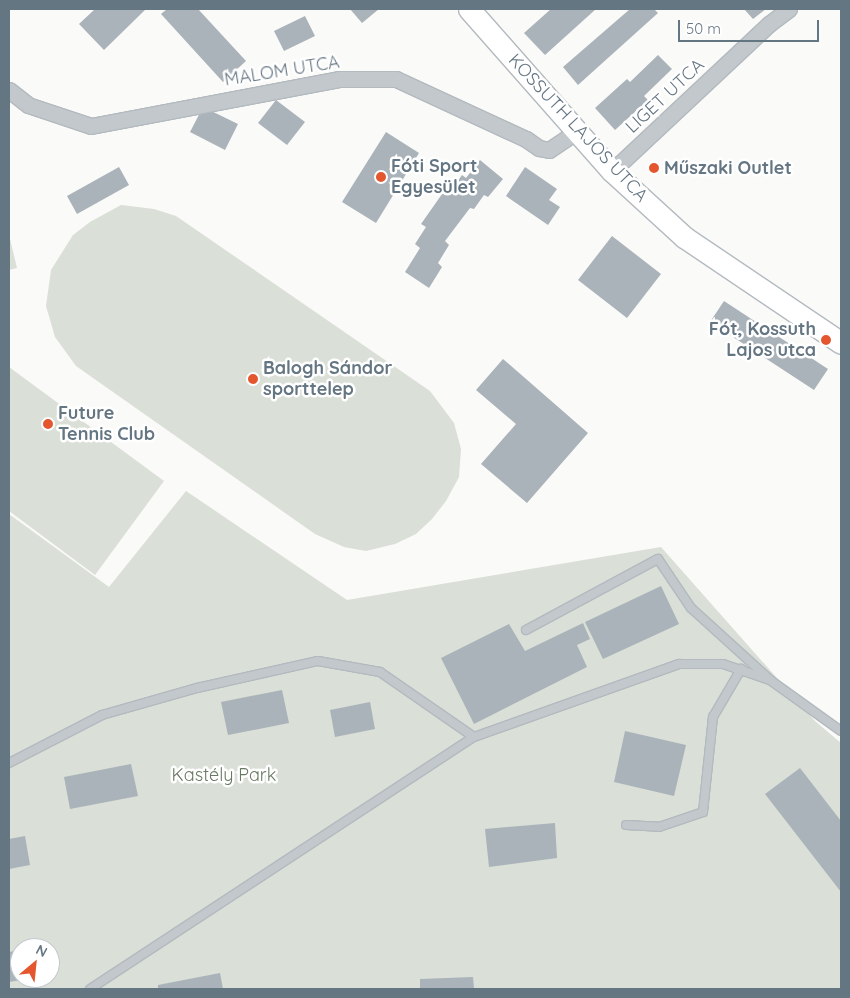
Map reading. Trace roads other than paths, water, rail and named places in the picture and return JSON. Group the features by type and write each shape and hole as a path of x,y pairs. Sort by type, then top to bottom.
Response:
{"main road":[{"name":"KOSSUTH LAJOS UTCA","path":"469,9 579,130 612,171 684,238 841,343"}],"street":[{"name":"LIGET UTCA","path":"612,171 769,24 789,9"},
{"name":"MALOM UTCA","path":"9,90 28,105 91,126 339,79 396,79 526,139 539,148 549,150 579,130"}],"lane":[{"path":"526,630 658,559 691,608 770,680 841,731"},
{"path":"9,763 102,715 196,688 318,661 380,672 474,737"},
{"path":"90,989 474,737 679,664 723,664 770,680"},
{"path":"626,825 659,827 703,812 713,716 741,669"}],"place":[{"name":"Műszaki Outlet","path":"654,168"},
{"name":"Fóti Sport Egyesület","path":"381,177"},
{"name":"Fót, Kossuth Lajos utca","path":"826,340"},
{"name":"Balogh Sándor sporttelep","path":"253,379"},
{"name":"Future Tennis Club","path":"48,424"}],"park label":[{"name":"Kastély Park","path":"224,775"}]}
